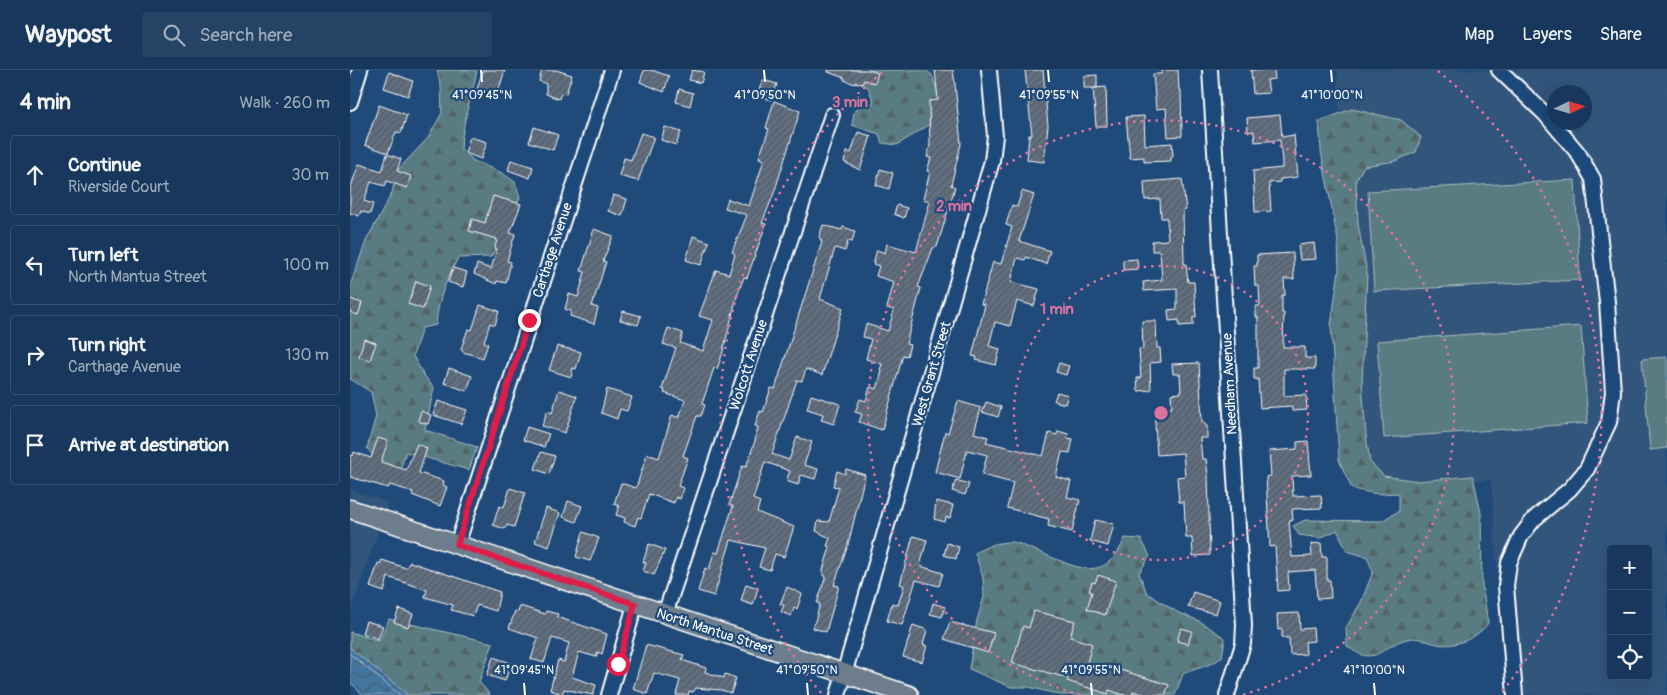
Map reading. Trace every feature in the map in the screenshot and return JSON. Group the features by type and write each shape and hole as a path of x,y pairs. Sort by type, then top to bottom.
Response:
{"main road":[{"name":"North Mantua Street","path":"350,509 909,695"}],"street":[{"path":"350,102 360,70"},
{"name":"Carthage Avenue","path":"457,545 612,70"},
{"name":"West Grant Street","path":"838,695 992,161 995,136 989,70"},
{"name":"Needham Avenue","path":"1210,70 1244,625 1243,644 1227,695"},
{"path":"1499,70 1545,114 1578,153 1593,179 1613,392 1609,422 1587,470 1570,489 1534,519 1521,536 1509,563 1506,586 1514,695"},
{"name":"Wolcott Avenue","path":"665,614 832,115"},
{"path":"609,695 635,604"}],"shaded area":[{"path":"1337,70 1667,70 1667,695 1506,695 1491,480 1363,489"},
{"path":"350,490 388,502 350,614"}],"green space":[{"path":"437,70 477,70 465,119 461,149 474,161 502,173 515,182 520,197 507,228 491,257 458,258 443,290 436,325 422,328 413,356 423,374 434,388 425,430 477,447 469,470 406,452 395,485 367,448 376,416 371,392 350,379 350,286 366,241 392,193 397,171 428,138 442,113 441,87"},
{"path":"829,70 925,70 932,75 945,115 897,145 882,143 879,134 852,125 854,112 863,104 874,103 868,87"},
{"path":"1352,109 1401,120 1421,137 1416,152 1395,161 1364,166 1356,180 1358,224 1367,273 1362,382 1370,462 1384,476 1418,481 1473,476 1481,513 1482,584 1488,623 1472,637 1451,645 1411,638 1398,642 1372,656 1357,653 1347,646 1346,628 1361,602 1373,572 1367,557 1347,551 1337,530 1320,538 1299,535 1293,526 1305,520 1381,521 1399,511 1399,493 1378,494 1352,489 1339,460 1331,325 1339,270 1338,241 1321,151 1319,121"},
{"path":"1575,180 1580,280 1374,291 1368,191"},
{"path":"1581,326 1588,423 1384,438 1377,341"},
{"path":"1667,357 1667,448 1650,450 1642,359"},
{"path":"1125,538 1141,539 1150,556 1139,573 1147,593 1177,612 1199,621 1225,638 1222,657 1208,665 1183,674 1175,695 1060,695 1029,687 1011,687 969,669 977,620 984,597 983,578 975,553 988,546 1013,542 1071,565 1096,568 1106,564 1116,554"},
{"path":"389,619 493,643 479,682 490,695 408,695 350,648 350,632 379,641"}],"water":[{"path":"350,648 408,695 363,695 350,682"}],"building":[{"path":"483,70 505,70 497,95 477,89"},
{"path":"542,70 556,70 572,75 566,94 561,93 559,99 546,94 546,84 539,81"},
{"path":"644,70 651,70 669,76 664,92 640,82"},
{"path":"692,70 704,72 701,83 689,80"},
{"path":"828,70 869,70 878,73 875,83 864,80 862,84 856,82 855,84 828,72"},
{"path":"935,70 953,70 961,144 951,185 955,187 937,247 933,248 918,287 921,288 906,344 910,345 907,356 903,355 882,430 859,422 862,414 855,412 860,399 866,401 870,387 877,389 882,371 880,370 882,364 866,359 871,339 863,337 866,324 888,331 894,310 887,308 894,282 876,276 879,266 873,264 877,250 885,253 887,244 916,252 930,201 923,199 930,172 927,171 931,158 927,157 930,145 929,101 938,100"},
{"path":"1025,70 1043,70 1048,126 1044,162 1027,160 1029,135 1032,135"},
{"path":"1162,70 1178,70 1179,90 1181,90 1182,136 1168,137 1166,108 1156,109 1153,74 1162,74"},
{"path":"1251,70 1274,70 1275,79 1267,80 1269,93 1253,94"},
{"path":"389,72 413,81 408,96 384,88"},
{"path":"1097,75 1097,88 1106,87 1107,126 1096,126 1093,88 1084,88 1084,76"},
{"path":"763,80 777,84 771,100 757,95"},
{"path":"679,89 693,93 690,106 676,102"},
{"path":"774,101 800,111 774,193 762,223 766,224 747,278 744,277 737,296 722,355 717,369 714,368 702,404 705,405 701,416 697,416 683,456 688,458 678,486 684,488 680,499 676,497 674,503 649,494 641,518 638,517 635,526 624,522 625,518 616,515 619,506 614,504 621,483 636,488 647,454 659,458 672,415 679,418 685,400 664,393 665,390 662,389 676,348 663,344 668,328 683,333 680,343 703,351 713,320 699,316 716,270 729,274 735,254 732,252 747,215 725,208 728,199 749,206 764,160 759,158 769,129 766,128"},
{"path":"379,105 407,115 401,133 396,132 388,153 365,145"},
{"path":"1280,115 1282,137 1294,135 1298,177 1280,179 1280,182 1269,183 1271,211 1255,212 1253,171 1282,168 1282,162 1280,140 1255,142 1254,131 1248,132 1247,118"},
{"path":"1144,116 1145,145 1172,143 1173,157 1171,157 1171,161 1144,162 1144,157 1130,158 1126,117"},
{"path":"534,127 558,135 553,150 529,142"},
{"path":"665,127 681,132 676,145 661,140"},
{"path":"858,132 871,136 860,170 844,162 847,151 851,153"},
{"path":"641,133 654,137 638,181 619,176 624,158 631,160"},
{"path":"470,137 487,142 481,159 465,153"},
{"path":"387,154 401,159 397,171 411,176 407,188 387,181 385,186 371,182 364,201 373,204 370,214 361,211 359,216 350,213 350,189 359,164 382,171"},
{"path":"511,160 533,167 530,178 508,170"},
{"path":"880,169 893,173 889,189 876,185"},
{"path":"1182,179 1186,210 1183,211 1184,264 1186,264 1188,282 1194,282 1196,317 1193,317 1193,325 1179,326 1179,320 1169,321 1168,310 1177,309 1177,289 1144,291 1143,282 1162,280 1160,251 1152,251 1152,241 1168,240 1167,218 1161,218 1160,199 1145,200 1144,182"},
{"path":"1022,191 1034,195 1019,241 1050,251 1046,264 1026,257 1025,260 1017,258 1011,282 1039,289 1034,306 1017,301 1010,326 995,322 989,346 1000,349 996,365 976,360 977,357 972,356 985,305 981,304 993,262 1001,264 1012,227 1006,225 1012,205 1017,207"},
{"path":"613,195 627,199 622,216 608,211"},
{"path":"493,196 521,204 510,233 515,234 507,261 511,262 506,283 497,281 496,284 474,274 477,264 491,269 497,249 495,248 497,239 469,231 472,219 485,223"},
{"path":"897,205 907,208 904,218 894,214"},
{"path":"823,225 842,230 843,227 855,231 852,242 848,241 845,251 835,248 820,299 843,308 822,375 806,369 802,381 797,380 772,454 789,460 797,437 812,442 804,465 818,469 815,479 801,475 798,485 786,481 790,471 765,462 753,499 760,502 757,512 794,527 784,557 775,554 770,570 759,567 765,548 731,540 714,596 698,591 705,568 709,570 714,552 718,553 733,506 729,505 742,466 746,467 755,441 758,427 755,426 760,411 763,412 771,388 775,389 822,242 819,237"},
{"path":"594,229 613,236 603,261 606,262 592,306 598,308 594,324 570,316 571,311 565,309 569,294 578,297 585,272 581,271"},
{"path":"693,236 709,242 701,265 686,260"},
{"path":"1314,243 1316,259 1300,260 1298,245"},
{"path":"1293,253 1294,279 1284,279 1285,295 1282,295 1282,313 1284,313 1283,347 1305,347 1305,358 1315,358 1315,369 1284,369 1284,396 1306,395 1307,410 1292,411 1292,406 1260,408 1258,379 1254,379 1254,368 1258,368 1258,317 1256,317 1256,306 1260,306 1259,286 1255,286 1254,266 1257,266 1257,255"},
{"path":"1137,259 1138,269 1123,270 1123,260"},
{"path":"453,268 467,272 463,287 448,282"},
{"path":"416,281 430,286 423,309 408,304"},
{"path":"350,299 362,303 358,315 350,312"},
{"path":"480,305 499,311 495,325 490,323 484,342 488,344 483,358 463,352 461,349 468,329 472,330"},
{"path":"623,311 641,316 638,325 620,320"},
{"path":"1142,321 1156,321 1157,348 1160,348 1161,362 1150,363 1151,390 1138,391 1137,378 1141,378 1139,349 1143,349"},
{"path":"364,339 376,343 370,360 359,357"},
{"path":"557,346 581,352 576,369 573,368 571,377 549,370"},
{"path":"1059,363 1069,366 1066,375 1056,372"},
{"path":"1199,363 1202,422 1207,426 1207,438 1200,438 1202,459 1206,459 1208,475 1210,555 1193,556 1192,538 1186,538 1184,502 1179,502 1177,477 1185,476 1183,453 1157,455 1154,409 1172,408 1171,394 1181,393 1180,374 1173,374 1172,364"},
{"path":"449,368 472,376 467,391 444,383"},
{"path":"607,389 632,397 627,411 620,409 617,419 601,413"},
{"path":"559,390 577,396 565,433 542,426 547,411 552,413"},
{"path":"1057,392 1068,395 1065,404 1054,401"},
{"path":"811,395 840,404 834,424 821,420 823,414 807,409"},
{"path":"438,401 467,410 461,424 433,415"},
{"path":"958,401 981,408 974,433 988,437 986,442 1043,456 1049,433 1057,435 1058,431 1068,434 1067,438 1073,439 1070,453 1062,452 1056,477 1071,481 1067,497 1080,500 1072,532 1048,526 1049,519 1007,508 1013,483 982,475 987,455 967,450 960,479 935,472 945,432 948,433"},
{"path":"986,402 1001,407 998,417 982,412"},
{"path":"421,411 431,415 428,424 418,421"},
{"path":"527,427 549,434 544,447 523,440"},
{"path":"378,438 388,441 381,462 406,470 417,444 427,448 419,473 444,481 443,485 447,487 440,506 412,495 413,492 390,485 388,488 350,477 350,455 353,456 354,452 371,458"},
{"path":"1308,441 1311,475 1292,476 1293,496 1321,495 1322,508 1292,509 1293,520 1289,521 1292,557 1312,556 1311,544 1321,543 1322,557 1327,557 1327,580 1330,580 1331,598 1317,599 1315,570 1288,572 1289,590 1278,591 1275,546 1270,547 1266,477 1271,476 1269,451 1297,449 1297,442"},
{"path":"541,452 555,456 549,474 535,469"},
{"path":"846,469 865,475 848,545 834,585 839,586 826,632 813,628 820,604 817,603 826,576 823,575 823,570 830,547 827,546 830,538 816,531 818,521 829,522 839,487 833,486 837,471 845,474"},
{"path":"956,480 969,484 965,495 952,491"},
{"path":"510,488 525,493 514,527 507,525 505,529 493,525 499,506 504,507"},
{"path":"568,501 582,506 576,522 563,517"},
{"path":"936,501 953,505 950,518 946,517 945,522 934,519"},
{"path":"546,508 560,513 549,547 535,542"},
{"path":"1095,520 1114,524 1108,546 1090,541"},
{"path":"583,532 599,538 590,561 576,557"},
{"path":"913,536 927,540 920,566 943,573 939,586 916,580 902,625 887,621 892,603 898,605 904,586 900,584"},
{"path":"947,543 959,547 956,559 944,555"},
{"path":"649,544 665,550 654,575 643,571 646,563 643,562"},
{"path":"382,560 406,568 410,562 500,592 496,611 477,605 473,616 451,610 453,605 425,597 427,590 388,577 384,592 370,587 378,563 380,564"},
{"path":"1098,575 1116,581 1105,615 1087,609 1092,592 1089,591 1092,582 1095,583"},
{"path":"746,584 758,588 753,605 741,601"},
{"path":"787,587 802,594 797,609 794,608 791,616 781,612 784,605 780,604"},
{"path":"1193,592 1220,601 1216,614 1188,607"},
{"path":"933,603 945,607 942,617 930,614"},
{"path":"520,606 545,614 546,611 558,614 557,617 607,634 602,654 598,652 596,657 579,652 572,677 596,685 593,695 564,689 562,694 550,690 558,660 564,662 569,643 552,638 544,663 531,659 538,638 509,628 515,611 518,612"},
{"path":"399,609 413,614 408,627 394,622"},
{"path":"1034,611 1075,621 1070,637 1092,644 1087,663 1124,671 1169,685 1165,695 1146,695 1133,691 1132,695 1124,695 1109,690 1108,694 1067,681 1068,678 1012,663 1023,626 1029,628"},
{"path":"1299,613 1300,629 1313,628 1314,641 1305,642 1306,654 1290,655 1289,638 1282,638 1282,629 1278,630 1277,614"},
{"path":"366,621 383,626 378,639 362,633"},
{"path":"950,622 994,633 988,653 944,639"},
{"path":"913,625 927,630 923,645 927,646 922,662 903,657"},
{"path":"1181,628 1192,631 1188,644 1177,641"},
{"path":"646,645 684,655 682,660 706,668 705,672 724,678 725,674 736,678 731,693 721,690 696,688 693,692 689,691 688,695 676,695 680,680 654,673 647,694 633,689"},
{"path":"493,657 511,663 505,681 487,675"}],"route":[{"path":"529,320 457,545 635,604 618,664"}]}
